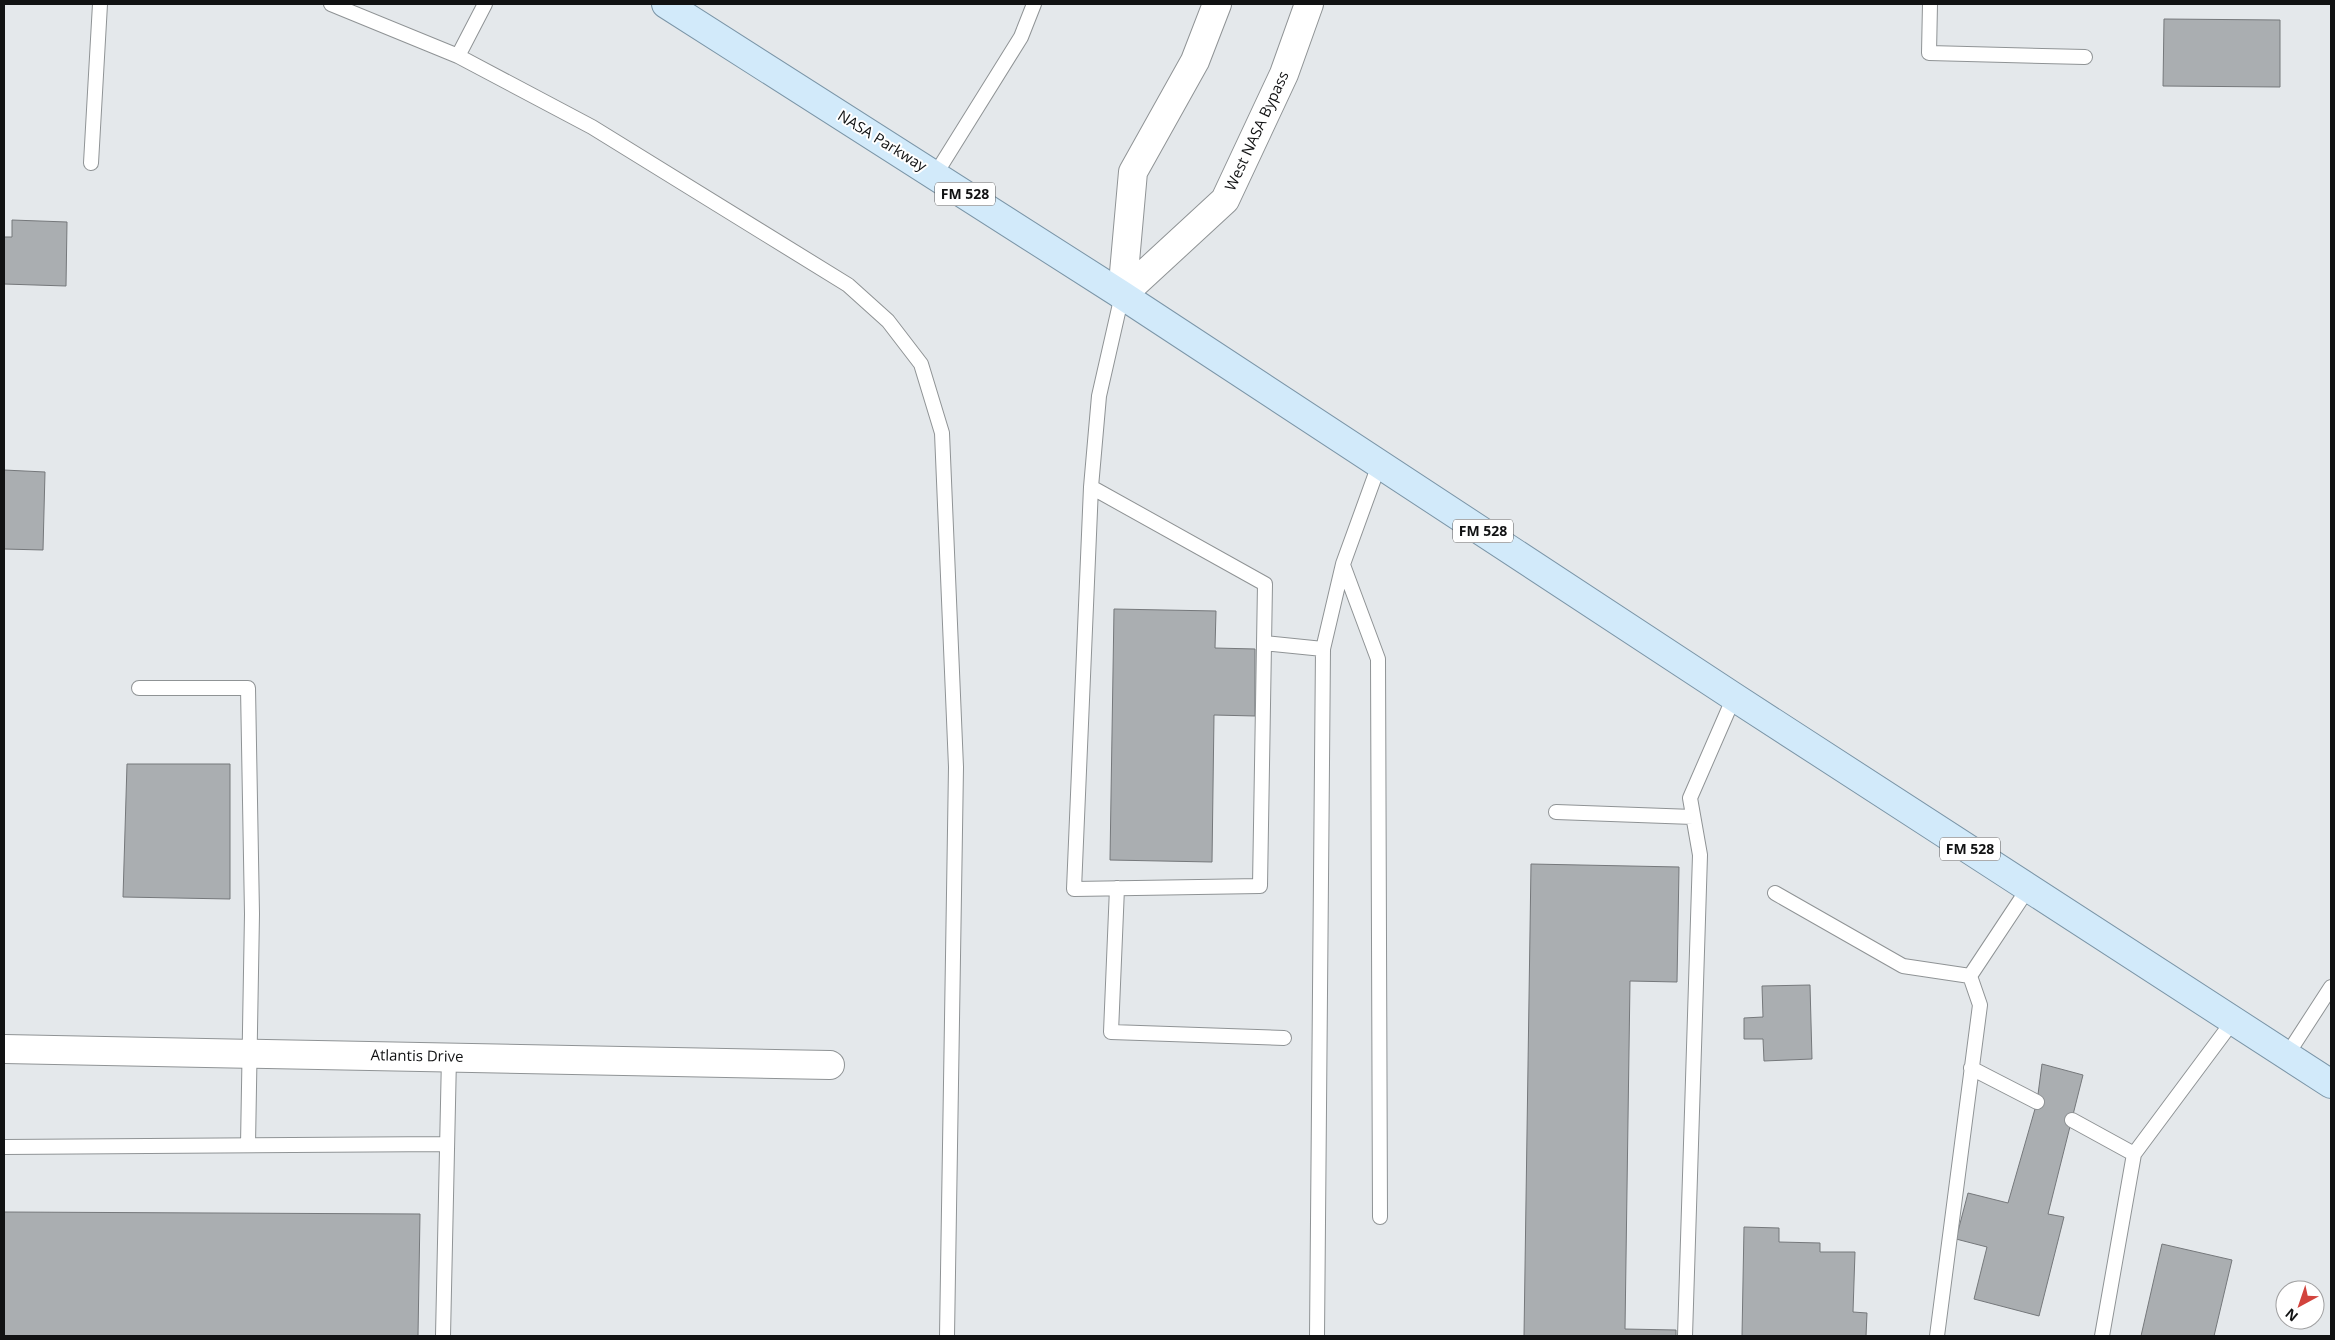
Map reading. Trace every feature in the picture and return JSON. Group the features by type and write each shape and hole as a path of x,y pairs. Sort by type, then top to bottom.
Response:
{"main road":[{"name":"NASA Parkway","path":"666,4 1122,295"},
{"name":"FM 528","path":"1122,295 1380,462 1734,697 2331,1084"}],"street":[{"path":"1122,295 1133,172 1195,61 1217,4"},
{"name":"West NASA Bypass","path":"1122,295 1225,200 1284,74 1309,4"},
{"name":"Atlantis Drive","path":"4,1049 830,1065"}],"lane":[{"path":"92,162 100,4"},
{"path":"331,4 458,56 592,127 848,285 888,321 921,364 942,433 956,767 947,1336"},
{"path":"458,56 485,4"},
{"path":"935,175 1021,37 1034,4"},
{"path":"1930,4 1929,53 2085,57"},
{"path":"1091,487 1265,584 1260,886 1074,889 1091,487 1099,396 1122,295"},
{"path":"1317,1336 1323,649 1343,564 1380,462"},
{"path":"1343,564 1378,659 1380,1217"},
{"path":"1264,643 1323,649"},
{"path":"139,688 248,688 252,914 248,1145"},
{"path":"1685,1336 1700,854 1690,798 1734,697"},
{"path":"1556,812 1693,817"},
{"path":"1970,976 2029,887"},
{"path":"1117,888 1111,1032 1284,1038"},
{"path":"1775,893 1903,966 1970,976"},
{"path":"1937,1336 1980,1004 1970,976"},
{"path":"2287,1056 2331,987"},
{"path":"2102,1336 2134,1154 2233,1021"},
{"path":"443,1336 449,1057"},
{"path":"1972,1068 2037,1102"},
{"path":"2072,1120 2134,1154"},
{"path":"4,1147 447,1144"}],"building":[{"path":"2164,19 2280,20 2280,87 2163,86"},
{"path":"12,220 67,222 66,286 4,284 4,237 12,237"},
{"path":"4,470 45,472 43,550 4,549"},
{"path":"1114,609 1216,611 1215,648 1255,649 1255,716 1214,715 1212,862 1110,860"},
{"path":"127,764 230,764 230,899 123,897"},
{"path":"1531,864 1679,867 1677,982 1630,981 1625,1329 1676,1330 1676,1336 1524,1336"},
{"path":"1810,985 1812,1059 1764,1061 1763,1039 1744,1039 1744,1018 1763,1017 1762,986"},
{"path":"2042,1064 2083,1075 2048,1214 2064,1217 2039,1316 1974,1299 1987,1247 1956,1239 1968,1193 2008,1203 2037,1102"},
{"path":"4,1212 420,1214 418,1336 4,1336"},
{"path":"1744,1227 1779,1228 1779,1242 1820,1243 1820,1252 1855,1252 1853,1312 1867,1313 1866,1336 1742,1336"},
{"path":"2162,1244 2232,1260 2214,1336 2141,1336"}]}
